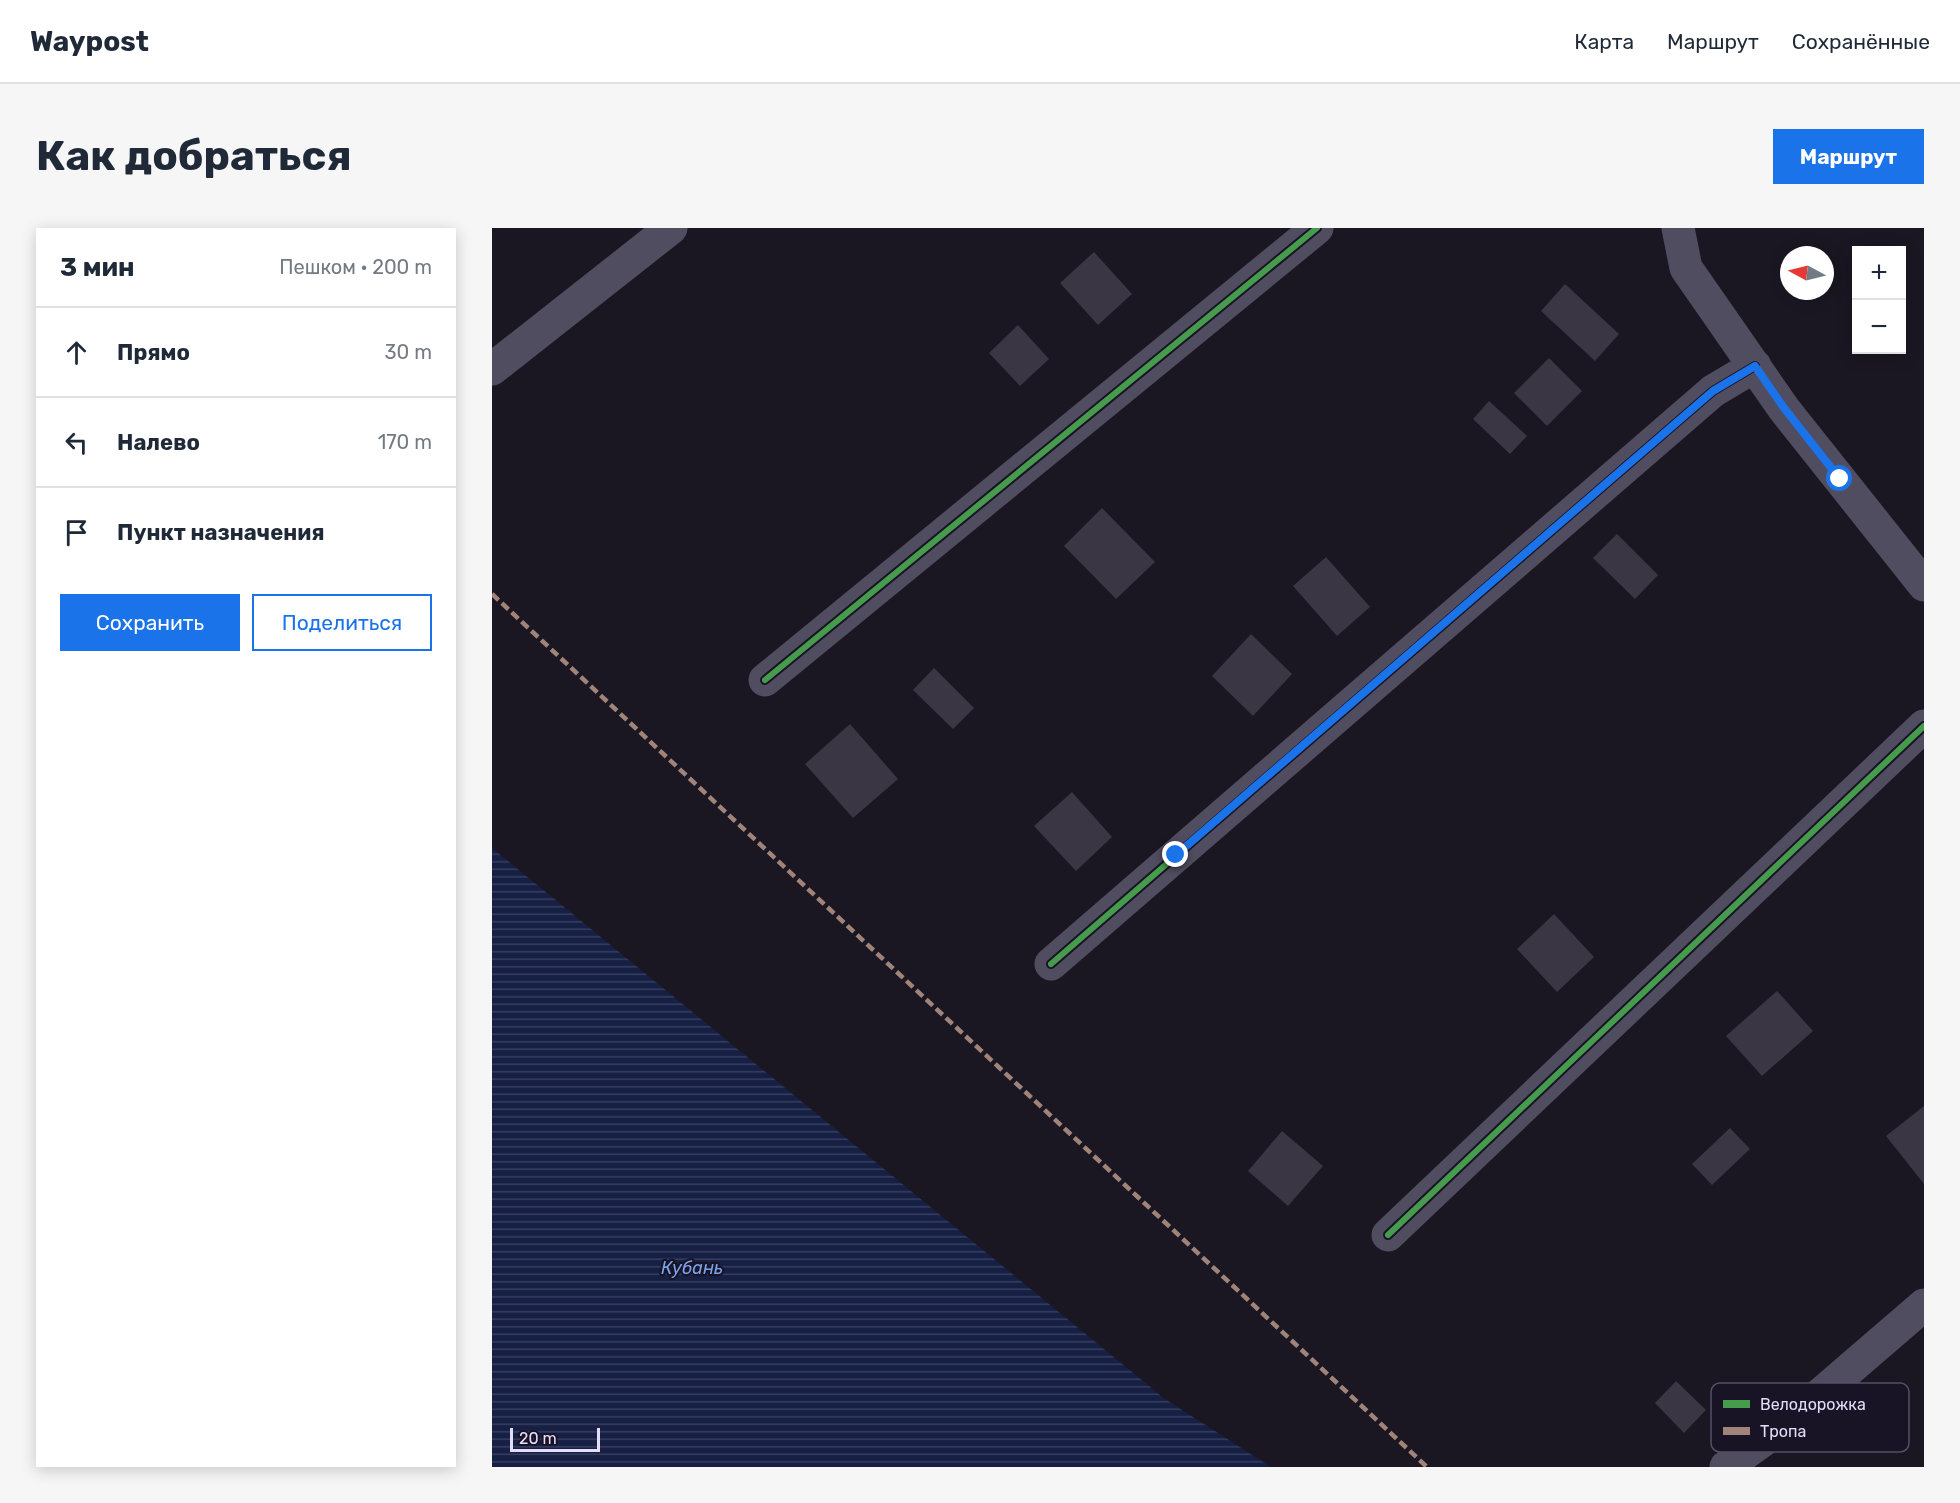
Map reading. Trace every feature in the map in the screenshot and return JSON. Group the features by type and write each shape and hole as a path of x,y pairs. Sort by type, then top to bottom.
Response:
{"street":[{"path":"492,369 671,228"},
{"path":"765,681 1317,228"},
{"path":"1678,228 1686,267 1784,408 1924,585"},
{"path":"1051,963 1713,391 1755,366"},
{"path":"1388,1235 1924,726"},
{"path":"1833,1383 1924,1305"},
{"path":"1726,1467 1747,1452"}],"water":[{"name":"Кубань","path":"492,848 1165,1399 1271,1467 492,1467"}],"building":[{"path":"1094,252 1132,294 1098,325 1060,283"},
{"path":"1565,284 1619,334 1595,361 1541,311"},
{"path":"1018,325 1049,359 1020,386 989,353"},
{"path":"1549,358 1582,391 1547,426 1514,393"},
{"path":"1489,401 1527,436 1510,454 1473,419"},
{"path":"1102,508 1155,562 1116,599 1064,546"},
{"path":"1617,534 1658,575 1635,599 1593,558"},
{"path":"1326,557 1370,607 1337,636 1293,586"},
{"path":"1251,634 1292,674 1253,716 1212,676"},
{"path":"934,668 974,708 953,729 913,690"},
{"path":"850,724 898,779 853,818 805,764"},
{"path":"1072,792 1112,837 1076,871 1034,826"},
{"path":"1554,914 1594,957 1557,992 1517,949"},
{"path":"1777,991 1813,1031 1762,1076 1726,1036"},
{"path":"1924,1106 1924,1184 1886,1136"},
{"path":"1730,1128 1750,1149 1712,1185 1692,1164"},
{"path":"1282,1131 1323,1166 1288,1206 1248,1171"},
{"path":"1676,1381 1706,1410 1684,1433 1655,1403"}],"marked path":[{"path":"492,594 1427,1467"}],"cycle path":[{"path":"765,680 1317,228"},
{"path":"1051,964 1713,391 1755,366"},
{"path":"1388,1235 1924,726"}],"route":[{"path":"1176,855 1713,391 1755,366 1784,408 1840,479"}]}
